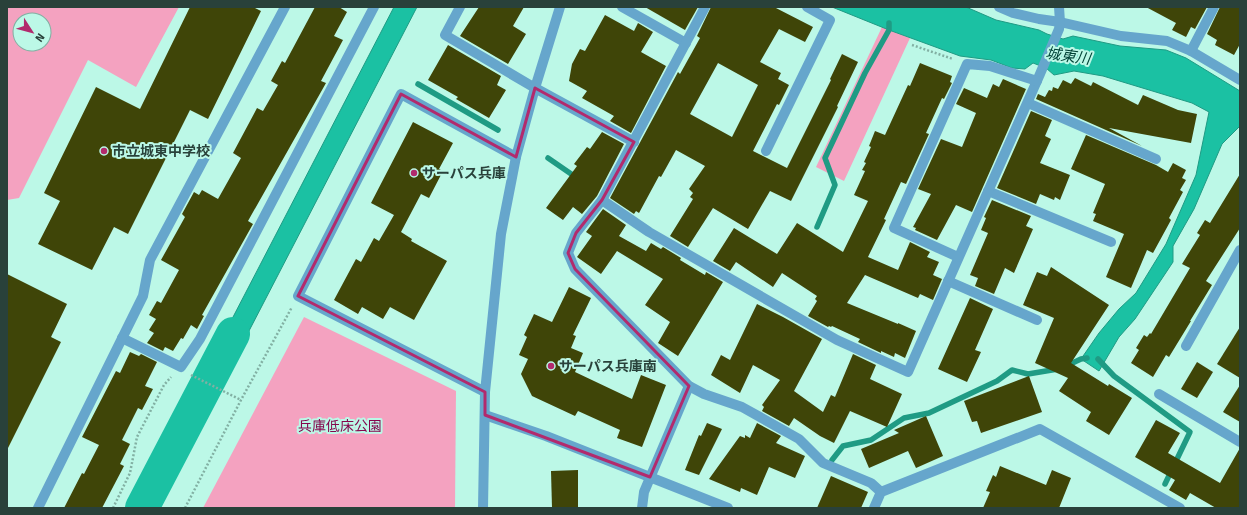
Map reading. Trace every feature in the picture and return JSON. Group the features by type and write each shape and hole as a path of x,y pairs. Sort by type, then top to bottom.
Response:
{"street":[{"path":"38,508 143,296 150,260 285,7"},
{"path":"122,338 184,370 374,7"},
{"path":"460,7 445,35 535,88 634,142"},
{"path":"483,508 486,392 501,234 516,157 560,7"},
{"path":"622,7 686,43"},
{"path":"706,7 602,200 576,233 568,254 575,269 689,386 704,394 742,406 799,439 823,463 871,483 881,492"},
{"path":"766,151 830,20 807,7"},
{"path":"999,7 1014,13 1059,25 1121,36 1167,41 1191,51 1240,80"},
{"path":"602,200 649,232 837,340 908,372 1039,77 1059,25 1059,7"},
{"path":"1191,51 1214,7"},
{"path":"958,257 894,228 967,64 990,66 1039,77"},
{"path":"486,392 298,296 401,94 516,157"},
{"path":"1028,103 1156,159"},
{"path":"988,191 1111,242"},
{"path":"1186,346 1240,250"},
{"path":"948,281 1037,320"},
{"path":"642,508 644,492 689,386"},
{"path":"1159,394 1240,442"},
{"path":"485,415 546,436 728,508"},
{"path":"874,508 881,492 1040,429 1174,506"}],"path":[{"path":"912,45 967,64"},
{"path":"185,508 241,400 298,296"},
{"path":"113,508 130,473 136,437 164,385 184,370 241,400"}],"highlighted area":[{"path":"535,88 634,142 602,200 576,233 568,253 575,269 689,386 650,477 485,415 485,392 298,296 401,94 516,157"}],"green space":[{"path":"7,7 179,7 136,87 88,60 19,198 7,200"},
{"path":"882,27 910,38 844,181 816,167"},
{"name":"兵庫低床公園","path":"304,317 456,391 455,508 203,508"}],"water":[{"path":"394,7 417,7 223,381 205,371"},
{"name":"城東川","path":"832,7 966,7 996,20 1039,30 1063,39 1073,36 1120,46 1166,50 1186,58 1240,91 1240,126 1222,144 1194,209 1173,246 1173,262 1135,319 1119,337 1099,371 1081,359 1099,333 1119,309 1136,293 1166,244 1196,175 1209,112 1192,103 1103,76 1074,71 1054,75 1046,68 1033,63 1025,69 1012,68 991,60 960,56"},
{"path":"194,384 211,393 151,508 130,508"}],"building":[{"path":"190,7 253,7 261,11 208,119 190,110 128,234 114,227 92,270 38,244 60,201 44,193 96,87 140,109"},
{"path":"315,7 339,7 347,12 334,36 343,40 321,81 326,83 248,221 253,224 202,315 204,316 197,329 191,325 183,339 181,338 173,351 165,347 163,351 147,343 154,333 149,330 156,319 149,315 157,301 161,303 179,270 161,260 185,217 182,214 194,192 199,195 202,190 218,199 241,158 233,153 257,108 263,111 278,85 271,81 282,61 285,63"},
{"path":"479,7 524,7 513,26 526,34 508,64 460,36"},
{"path":"645,7 698,7 685,30"},
{"path":"711,7 774,7 813,27 805,42 779,29 760,62 781,73 778,79 789,85 779,105 777,104 753,151 787,168 831,80 830,79 842,54 858,62 837,106 838,107 791,201 770,191 748,229 713,208 688,247 670,236 693,199 690,197 693,193 689,189 705,166 676,150 661,177 659,176 639,213 636,211 634,214 610,198 678,72 680,74 700,38 697,36","holes":["718,63 758,85 732,137 690,114"]},
{"path":"1146,7 1207,7 1195,29 1191,27 1186,37 1172,30 1176,23"},
{"path":"1220,7 1240,7 1240,44 1234,55 1215,45 1217,40 1207,34"},
{"path":"605,15 634,31 638,23 653,32 641,52 666,66 631,133 610,121 614,116 582,98 587,91 569,81 572,64 580,49 585,51"},
{"path":"448,45 501,76 497,85 506,90 489,118 456,99 458,97 428,80"},
{"path":"920,63 952,76 950,82 952,83 944,99 942,98 926,133 929,134 906,184 901,182 884,219 886,220 868,257 898,270 910,242 930,252 927,257 939,262 933,275 942,279 933,300 920,294 918,298 865,275 847,303 916,331 905,358 895,353 894,357 881,351 881,353 858,342 860,339 832,326 828,327 808,316 817,301 815,299 817,296 782,273 773,287 736,262 730,271 713,261 734,228 777,254 797,223 843,252 868,201 854,195 865,171 862,170 866,163 864,162 871,147 869,146 875,131 885,135"},
{"path":"1075,78 1091,86 1093,82 1138,105 1143,95 1178,110 1197,114 1191,143 1109,128 1142,146 1036,99 1038,94 1045,97 1049,90 1052,91 1053,87 1058,89 1063,80 1071,84"},
{"path":"1003,79 1026,89 972,212 956,205 937,240 915,230 916,228 913,227 931,194 918,189 941,139 962,147 976,113 956,104 964,88 987,98 993,84 999,87"},
{"path":"1031,111 1052,120 1045,136 1051,139 1040,163 1070,175 1060,200 1055,197 1054,200 1040,194 1036,204 997,188"},
{"path":"413,122 453,143 439,169 443,171 429,198 421,194 401,232 412,239 411,241 447,261 414,320 390,307 383,319 362,307 358,314 334,300 356,259 361,262 374,238 379,241 394,215 371,203"},
{"path":"602,132 624,144 597,196 582,214 573,207 563,220 546,208 577,166 574,164 587,147 590,149"},
{"path":"1086,135 1156,165 1168,172 1173,163 1186,170 1182,178 1186,180 1180,190 1183,192 1169,218 1171,220 1153,253 1147,250 1131,288 1106,277 1124,234 1093,221 1096,214 1093,213 1105,184 1071,169"},
{"path":"1240,174 1240,228 1206,281 1212,285 1191,321 1169,357 1166,355 1153,377 1131,363 1139,350 1136,348 1144,335 1147,337 1150,333 1151,334 1190,268 1182,264 1200,235 1197,233 1205,220 1210,223"},
{"path":"992,200 1031,216 1026,226 1033,229 1014,273 1005,268 994,294 975,286 978,278 970,275 988,233 981,230 986,218 984,217"},
{"path":"603,209 626,225 619,236 646,251 651,243 661,249 663,247 681,258 680,260 705,275 706,272 723,282 678,356 658,343 670,322 645,305 663,279 617,251 601,274 577,257 592,236 586,232"},
{"path":"1051,267 1109,305 1071,363 1108,386 1109,384 1132,398 1109,435 1086,421 1091,412 1059,391 1068,378 1035,363 1054,318 1023,305 1037,272 1047,276"},
{"path":"7,274 67,304 51,337 61,342 7,450"},
{"path":"569,287 591,298 573,335 576,336 571,348 583,353 575,372 632,399 641,375 666,385 642,447 617,438 620,430 578,411 575,416 532,396 521,374 528,359 519,355 527,337 524,335 534,314 552,322"},
{"path":"970,298 993,309 975,350 981,352 967,382 938,369"},
{"path":"757,304 822,339 794,391 823,412 831,395 835,397 853,354 876,365 870,379 902,394 887,427 850,411 834,443 820,436 794,418 789,426 762,411 764,407 762,405 780,380 753,365 740,393 711,375 721,355 730,360"},
{"path":"1240,327 1240,378 1217,364"},
{"path":"130,352 139,356 141,354 157,362 145,386 153,389 142,410 138,408 122,440 130,444 120,464 124,466 102,508 64,508 82,473 84,474 99,445 82,437 116,371 120,373"},
{"path":"1197,362 1213,372 1197,398 1181,389"},
{"path":"1029,376 1042,412 981,433 977,421 972,422 964,401"},
{"path":"1240,385 1240,422 1223,412"},
{"path":"926,416 943,456 916,468 908,451 869,468 861,449 899,433 894,430"},
{"path":"1156,420 1180,433 1168,453 1220,483 1240,448 1240,508 1216,508 1190,493 1186,500 1169,490 1175,480 1135,457"},
{"path":"707,423 722,429 699,475 685,470 699,435 701,436"},
{"path":"757,423 781,436 776,443 805,456 795,478 769,467 757,495 741,488 740,492 709,479 740,436 745,438 745,435 750,438"},
{"path":"1000,466 1046,485 1052,470 1071,478 1059,508 983,508 990,492 986,491 993,475 996,477"},
{"path":"578,470 578,507 552,508 551,471"},
{"path":"831,476 868,492 861,508 817,508"}],"waterway":[{"path":"817,227 835,185 825,158 865,73 889,30 889,23"},
{"path":"418,84 498,130"},
{"path":"548,158 577,178"},
{"path":"142,508 233,334"},
{"path":"1066,366 1081,359 1087,358"},
{"path":"1098,359 1114,376 1190,432 1165,484"},
{"path":"832,460 843,446 871,440 904,418 929,413 997,381 1012,370 1028,374 1058,369"}],"place":[{"name":"市立城東中学校","path":"104,151"},
{"name":"サーパス兵庫","path":"414,173"},
{"name":"サーパス兵庫南","path":"551,366"}]}
